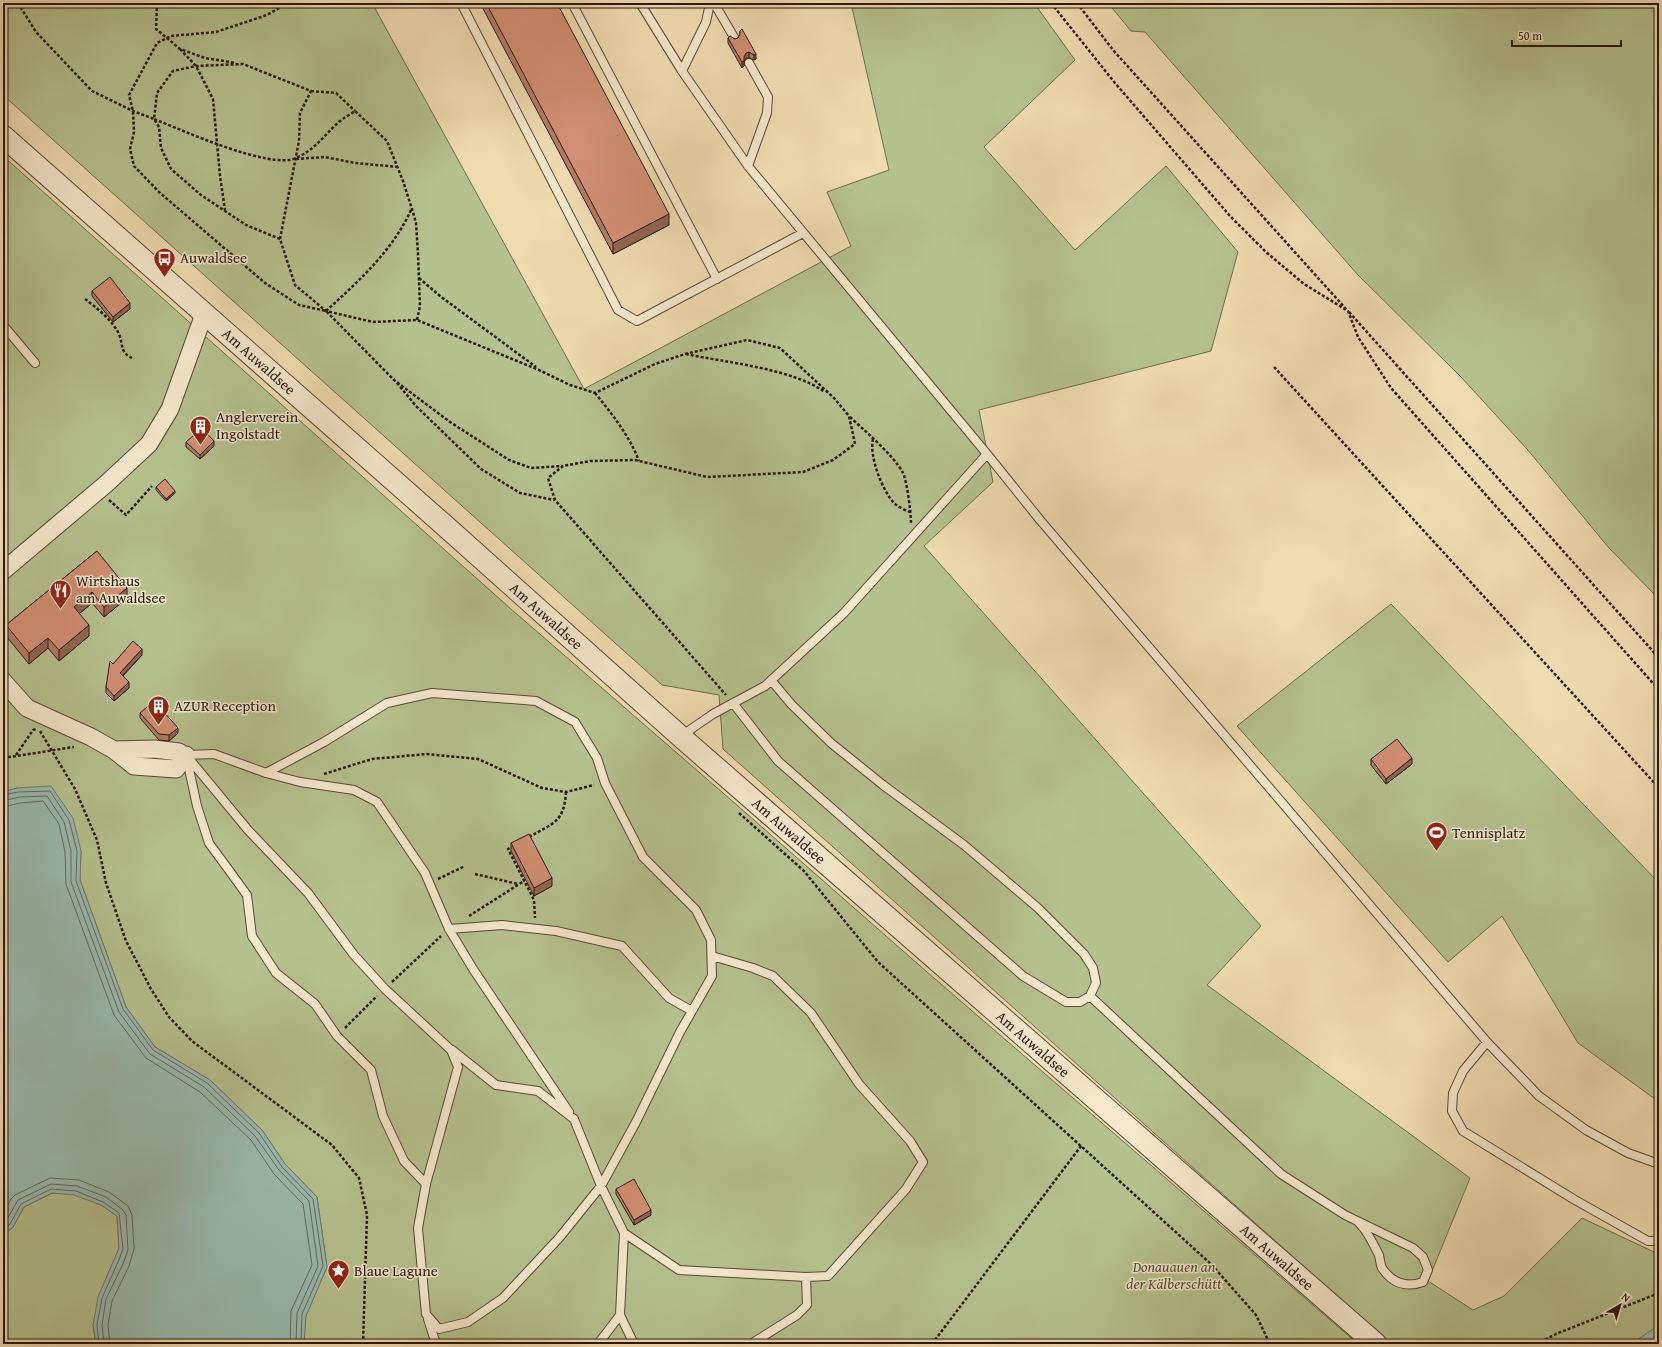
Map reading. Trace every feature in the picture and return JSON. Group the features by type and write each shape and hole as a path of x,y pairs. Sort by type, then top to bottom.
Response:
{"street":[{"name":"Am Auwaldsee","path":"3,136 443,524 680,736 1376,1344"},
{"name":"Am Auwaldsee","path":"3,571 98,490 149,444 170,409 204,314"},
{"path":"3,681 28,708 91,737 114,750 134,766 176,769 182,753"}],"lane":[{"path":"461,3 618,310 637,321 803,233"},
{"path":"572,3 717,279"},
{"path":"640,3 682,71 748,166 1040,520 1487,1042 1539,1096 1586,1130 1628,1153 1659,1164"},
{"path":"682,71 706,22 710,3"},
{"path":"714,3 735,39"},
{"path":"748,166 767,113 768,97 749,63"},
{"path":"3,325 35,363"},
{"path":"680,736 713,714 765,686 844,613 987,454"},
{"path":"733,703 778,761 1023,976 1066,1002 1080,1002 1090,996 1096,983 1093,968 1084,954 1038,908 964,845 883,785 831,743 791,704 771,680"},
{"path":"266,773 324,742 387,702 432,693 536,701 575,722 597,758 605,783 643,857 696,910 711,940 712,976 680,1032 636,1122 601,1186 559,1238 503,1298 468,1322 439,1329 426,1314"},
{"path":"182,753 214,754 266,773 300,782 354,790 377,802 425,873 449,929 473,969 574,1120 601,1186 624,1233 620,1315 634,1344"},
{"path":"182,753 248,830 308,893 354,955 385,988 451,1050 496,1085 538,1090 574,1120"},
{"path":"182,753 209,843 247,895 252,936 276,973 315,1004 338,1036 371,1070 383,1116 404,1161 426,1184"},
{"path":"449,929 502,925 534,928 556,931 622,946 669,998 692,1011"},
{"path":"624,1233 679,1270 806,1277 828,1276 906,1188 923,1162 910,1141 859,1084 811,1013 790,992 773,976 753,968 712,956"},
{"path":"1090,996 1280,1174 1344,1216 1413,1248 1423,1257 1428,1270 1423,1282 1412,1286 1397,1282 1382,1267 1378,1254 1368,1238 1366,1230 1359,1223"},
{"path":"1487,1042 1463,1071 1453,1093 1452,1111 1463,1131 1575,1200 1648,1240 1659,1241"},
{"path":"439,1344 435,1341 426,1314 418,1228 426,1184 458,1067 451,1050"},
{"path":"751,1344 797,1315 807,1304 806,1277"},
{"path":"598,1344 620,1315"}],"path":[{"path":"18,3 36,32 92,91 133,112 236,150 275,160 325,157 355,163 398,167"},
{"path":"157,3 156,29 180,49 196,66 213,99 225,211"},
{"path":"288,3 267,15 216,32 171,36 158,44 129,95 133,112 134,132 130,149 134,166 159,192 265,283 299,305 373,322 417,320 539,370 570,385 595,393 618,422 635,451 639,461"},
{"path":"1051,3 1115,83 1230,216 1266,252 1304,284 1348,311 1358,337 1391,388 1659,690"},
{"path":"1077,3 1113,50 1659,658"},
{"path":"180,49 205,58 243,64 311,90 336,93 387,141 398,167 416,224 420,306 417,320"},
{"path":"243,64 196,66 172,71 157,93 154,119 159,127 160,148 171,169 201,195 246,225 280,239"},
{"path":"311,90 300,113 299,141 280,239 295,285 326,311 394,380 416,406 481,469 520,493 555,500"},
{"path":"295,159 317,145 341,121 356,111"},
{"path":"326,311 352,287 386,251 406,221 412,209"},
{"path":"419,278 440,296 539,370"},
{"path":"84,298 97,308 108,320 119,334 122,350 127,356 134,359"},
{"path":"595,393 655,364 685,354 747,340 780,348 834,398 849,416 873,439 903,472 911,513 910,540"},
{"path":"685,354 795,377 820,388 834,398"},
{"path":"1274,367 1659,788"},
{"path":"394,380 450,422 509,460 531,468 563,466 590,461 639,461 707,477 803,472 833,460 855,444 849,416"},
{"path":"873,439 871,446 881,484 894,504 911,513"},
{"path":"563,466 548,478 555,500 733,703"},
{"path":"98,490 126,515 152,486"},
{"path":"15,756 33,730 39,728 51,751 75,789 97,840 106,883 126,941 151,989 170,1017 192,1041 332,1144 359,1178 367,1215 363,1344"},
{"path":"3,758 88,744 91,737"},
{"path":"300,782 372,758 427,754 478,759 542,788 566,792 605,783"},
{"path":"526,838 558,820 565,807 566,792"},
{"path":"733,808 804,872 878,962 1212,1265 1256,1315 1270,1344"},
{"path":"520,842 508,849 534,900 536,913 534,928"},
{"path":"429,883 465,866"},
{"path":"474,874 518,884"},
{"path":"338,1036 385,988 449,929 524,881"},
{"path":"932,1344 1081,1146"},
{"path":"1536,1344 1556,1334 1659,1293"}],"green space":[{"path":"3,3 372,3 584,389 851,246 827,192 889,170 851,3 1034,3 1075,60 984,147 1075,250 1166,166 1238,252 1211,351 979,410 993,482 924,546 1261,926 1207,985 1470,1178 1428,1281 1473,1310 1504,1296 1582,1218 1656,1253 1659,1251 1659,1344 1391,1344 723,749 719,695 662,685 3,95"},
{"path":"1108,3 1659,3 1659,599 1609,548 1527,449 1461,377 1358,275 1145,32 1131,31"},
{"name":"Donauauen an der Kälberschütt","path":"3,156 511,609 927,972 1358,1344 304,1344 305,1316 327,1267 317,1197 285,1164 262,1130 210,1080 155,1047 126,1007 80,880 81,851 17,788 3,792 3,731 7,728 3,712"},
{"path":"1391,604 1659,883 1659,1102 1578,1043 1502,916 1448,962 1237,726"},
{"path":"52,1193 74,1194 101,1205 117,1216 119,1248 115,1261 108,1273 93,1325 96,1344 3,1344 3,1235 13,1227 24,1207"}],"water":[{"path":"51,786 73,818 81,851 80,880 126,1007 155,1047 210,1080 262,1130 285,1164 317,1197 327,1267 306,1316 304,1344 96,1344 93,1325 98,1297 119,1248 117,1216 101,1205 74,1195 52,1193 24,1207 13,1227 3,1235 3,792 17,788"},
{"path":"1659,1325 1659,1344 1631,1344"}],"building":[{"path":"486,3 557,3 669,214 613,243"},
{"path":"742,29 756,54 754,55 749,52 746,53 744,61 742,62 728,38 730,36 735,39 738,38"},
{"path":"110,277 130,303 113,317 92,291"},
{"name":"Anglerverein Ingolstadt","path":"202,428 214,441 200,455 186,442"},
{"path":"165,479 175,491 166,499 156,487"},
{"name":"Wirtshaus am Auwaldsee","path":"97,551 127,588 104,607 92,592 74,607 89,625 59,650 48,638 29,653 6,625"},
{"path":"133,641 142,649 120,673 129,682 114,696 106,687 110,661 113,664"},
{"name":"AZUR Reception","path":"154,701 178,728 169,735 159,734 140,713"},
{"path":"1397,739 1412,758 1386,779 1371,759"},
{"path":"529,834 552,878 534,888 511,843"},
{"path":"634,1179 651,1210 634,1220 616,1189"}],"place":[{"name":"Auwaldsee","path":"164,278"},
{"name":"Anglerverein Ingolstadt","path":"200,446"},
{"name":"Wirtshaus am Auwaldsee","path":"60,610"},
{"name":"AZUR Reception","path":"159,726"},
{"name":"Tennisplatz","path":"1436,852"},
{"name":"Blaue Lagune","path":"338,1290"}]}
